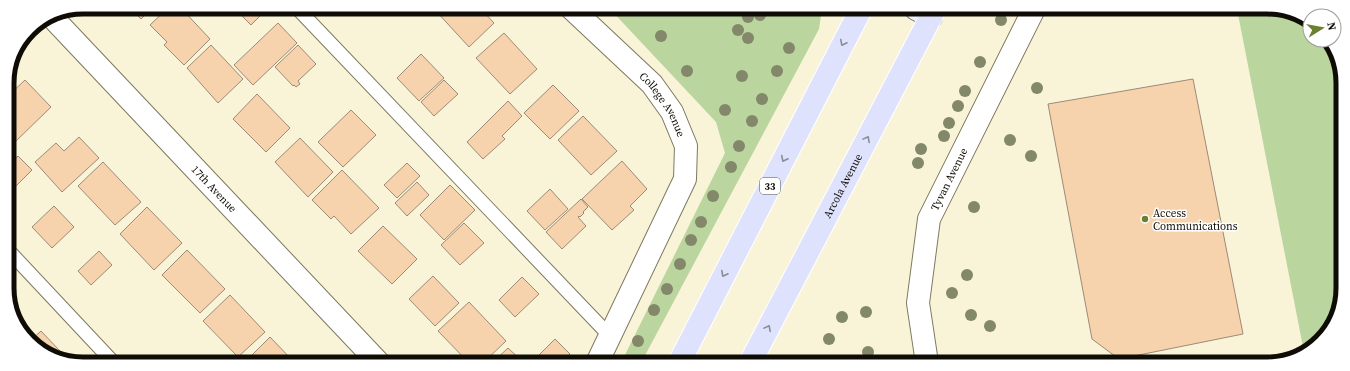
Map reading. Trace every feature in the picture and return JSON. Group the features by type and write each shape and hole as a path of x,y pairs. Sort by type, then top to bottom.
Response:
{"main road":[{"name":"33","path":"682,357 858,14"},
{"name":"Arcola Avenue","path":"753,357 926,14"}],"street":[{"name":"College Avenue","path":"577,14 652,84 672,112 686,146 685,179 609,334"},
{"name":"Tyvan Avenue","path":"926,357 918,302 929,219 1032,14"},
{"name":"17th Avenue","path":"55,20 373,357"},
{"path":"599,357 609,334"}],"lane":[{"path":"303,14 609,334"},
{"path":"14,256 108,357"}],"green space":[{"path":"615,14 821,14 819,29 644,357 624,357 725,153 716,122"},
{"path":"1238,14 1281,15 1298,21 1302,24 1302,48 1327,48 1335,69 1335,302 1327,323 1319,334 1303,347"}],"building":[{"path":"136,14 146,14 141,19"},
{"path":"162,14 187,14 210,39 184,65 164,45 167,42 150,25"},
{"path":"242,14 262,14 251,25 241,15"},
{"path":"439,14 486,14 494,23 469,47"},
{"path":"278,23 297,43 253,85 234,65"},
{"path":"504,33 537,69 510,94 476,58"},
{"path":"211,45 243,79 218,103 187,68"},
{"path":"298,45 316,64 298,81 300,84 296,87 294,85 293,86 275,67"},
{"path":"421,54 444,78 419,101 397,78"},
{"name":"Access Communications","path":"1193,79 1243,334 1129,357 1116,357 1092,339 1048,104"},
{"path":"25,80 51,107 15,142 14,141 14,90"},
{"path":"444,80 458,94 434,116 421,102"},
{"path":"553,85 579,111 550,139 524,113"},
{"path":"257,94 290,128 266,152 233,119"},
{"path":"508,101 522,116 502,136 505,139 483,159 467,142"},
{"path":"351,110 376,135 343,167 318,142"},
{"path":"583,116 617,151 591,175 558,140"},
{"path":"79,137 99,158 62,192 35,162 56,143 64,151"},
{"path":"300,138 333,172 308,197 275,162"},
{"path":"18,156 32,170 14,188 14,160"},
{"path":"622,161 647,189 630,206 634,210 612,230 582,199"},
{"path":"103,162 141,202 115,225 78,186"},
{"path":"407,163 420,176 397,198 384,185"},
{"path":"342,170 379,208 351,234 334,216 331,219 312,200"},
{"path":"417,182 429,195 407,216 395,203"},
{"path":"450,185 475,210 444,240 420,215"},
{"path":"550,189 568,209 545,230 527,211"},
{"path":"581,199 588,207 580,217 578,217 586,226 562,249 546,232"},
{"path":"54,206 74,227 52,248 32,227"},
{"path":"147,207 182,243 154,270 120,234"},
{"path":"464,223 484,243 460,265 441,245"},
{"path":"383,226 417,259 392,284 358,251"},
{"path":"187,250 225,289 200,313 162,275"},
{"path":"99,251 112,265 91,285 78,271"},
{"path":"433,276 459,303 435,326 409,299"},
{"path":"522,277 539,294 515,317 499,300"},
{"path":"230,295 265,332 238,357 203,321"},
{"path":"469,302 506,341 489,357 463,357 438,331"},
{"path":"41,331 60,351 59,352 52,350 34,337"},
{"path":"270,337 289,357 250,357"},
{"path":"555,339 570,354 567,357 537,357"},
{"path":"508,348 518,357 498,357"}],"place":[{"name":"Access Communications","path":"1145,219"}]}
